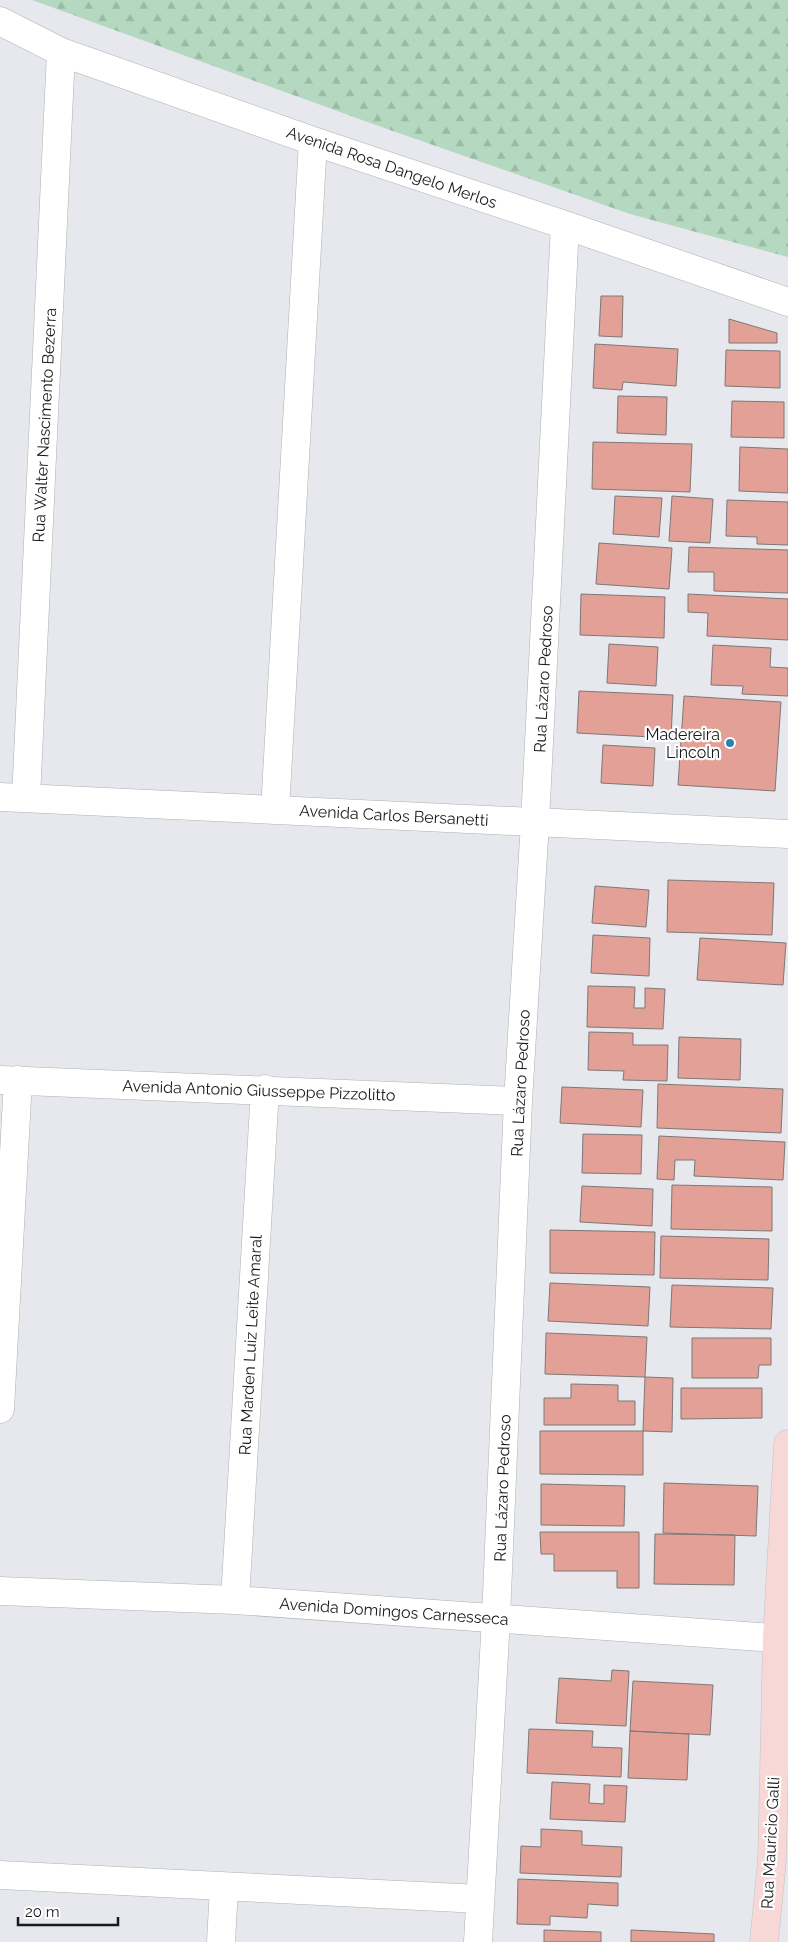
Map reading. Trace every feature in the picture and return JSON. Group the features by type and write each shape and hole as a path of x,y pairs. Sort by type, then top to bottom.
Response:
{"main road":[{"name":"Rua Mauricio Galli","path":"764,1942 772,1861 783,1639 788,1444"}],"street":[{"name":"Avenida Rosa Dangelo Merlos","path":"0,21 61,52 313,141 788,302"},
{"name":"Rua Walter Nascimento Bezerra","path":"13,798 61,52"},
{"path":"275,810 313,141"},
{"name":"Rua Lázaro Pedroso","path":"478,1942 496,1618 518,1101 536,822 565,225"},
{"name":"Avenida Carlos Bersanetti","path":"13,798 788,834"},
{"path":"0,1408 9,1080"},
{"name":"Avenida Antonio Giusseppe Pizzolitto","path":"9,1080 265,1089 518,1101"},
{"name":"Rua Marden Luiz Leite Amaral","path":"235,1600 265,1089"},
{"name":"Avenida Domingos Carnesseca","path":"0,1591 235,1600 783,1639"},
{"path":"0,1875 480,1899"},
{"path":"221,1942 224,1886"}],"green space":[{"path":"32,0 788,0 788,257 630,214 373,124"}],"building":[{"path":"601,296 623,296 622,337 599,336"},
{"path":"729,319 777,333 777,343 729,343"},
{"path":"595,344 678,349 676,386 623,382 622,390 593,388"},
{"path":"726,350 780,351 780,388 725,386"},
{"path":"618,396 667,397 666,435 617,433"},
{"path":"732,401 784,402 784,438 731,437"},
{"path":"593,442 692,444 690,492 592,489"},
{"path":"740,447 788,449 788,493 739,491"},
{"path":"615,496 662,498 659,537 613,534"},
{"path":"672,496 713,499 710,543 669,541"},
{"path":"727,500 788,502 788,545 757,544 757,537 726,536"},
{"path":"599,543 672,548 669,589 596,584"},
{"path":"689,547 788,550 788,593 714,591 714,572 688,572"},
{"path":"581,594 665,597 664,638 580,635"},
{"path":"688,594 788,599 788,640 707,636 708,613 688,612"},
{"path":"609,644 658,647 656,686 607,683"},
{"path":"713,645 771,648 770,667 788,668 788,696 742,694 743,686 711,685"},
{"path":"579,691 673,695 671,738 577,733"},
{"name":"Madereira Lincoln","path":"684,696 781,702 775,791 678,785"},
{"path":"603,745 655,748 653,786 601,783"},
{"path":"668,880 774,883 772,935 667,932"},
{"path":"595,886 649,890 646,927 592,923"},
{"path":"593,935 650,938 649,976 591,973"},
{"path":"700,938 786,943 783,985 697,980"},
{"path":"588,986 635,987 634,1008 645,1008 645,988 665,989 663,1029 587,1027"},
{"path":"589,1032 633,1033 633,1045 668,1045 667,1081 623,1080 624,1071 588,1070"},
{"path":"679,1037 741,1039 740,1080 678,1078"},
{"path":"658,1084 783,1089 781,1133 657,1128"},
{"path":"562,1087 643,1090 641,1127 560,1123"},
{"path":"583,1134 642,1135 641,1174 582,1173"},
{"path":"659,1136 785,1142 783,1180 694,1176 695,1160 675,1160 674,1180 657,1179"},
{"path":"672,1185 772,1187 772,1231 671,1229"},
{"path":"582,1186 653,1189 652,1226 580,1222"},
{"path":"550,1230 655,1232 654,1275 550,1273"},
{"path":"661,1236 769,1239 768,1280 660,1278"},
{"path":"550,1283 650,1287 648,1326 548,1321"},
{"path":"672,1285 773,1288 771,1329 670,1327"},
{"path":"546,1333 647,1337 645,1377 545,1374"},
{"path":"692,1338 771,1338 771,1365 759,1365 758,1378 692,1378"},
{"path":"645,1377 673,1378 672,1432 643,1431"},
{"path":"571,1384 618,1385 618,1401 635,1401 635,1425 544,1425 544,1398 571,1398"},
{"path":"681,1388 762,1388 762,1418 681,1419"},
{"path":"540,1431 643,1431 643,1475 540,1474"},
{"path":"664,1483 758,1486 756,1536 663,1533"},
{"path":"541,1484 625,1486 624,1526 541,1525"},
{"path":"540,1532 639,1532 639,1588 617,1588 617,1571 554,1571 554,1554 541,1554"},
{"path":"655,1534 735,1535 734,1585 654,1584"},
{"path":"612,1670 629,1671 626,1726 556,1723 559,1678 611,1681"},
{"path":"633,1681 713,1685 710,1735 630,1731"},
{"path":"529,1729 593,1731 592,1747 622,1748 621,1777 527,1773"},
{"path":"630,1731 689,1734 687,1780 628,1778"},
{"path":"552,1782 590,1784 589,1803 604,1804 604,1785 627,1786 625,1822 550,1819"},
{"path":"541,1829 582,1831 582,1845 622,1847 621,1877 520,1873 521,1846 541,1847"},
{"path":"518,1879 618,1883 618,1906 588,1904 587,1918 550,1916 550,1925 517,1924"},
{"path":"544,1930 601,1932 601,1942 544,1942"},
{"path":"631,1930 714,1934 714,1942 631,1942"}],"place":[{"name":"Madereira Lincoln","path":"730,743"}]}
